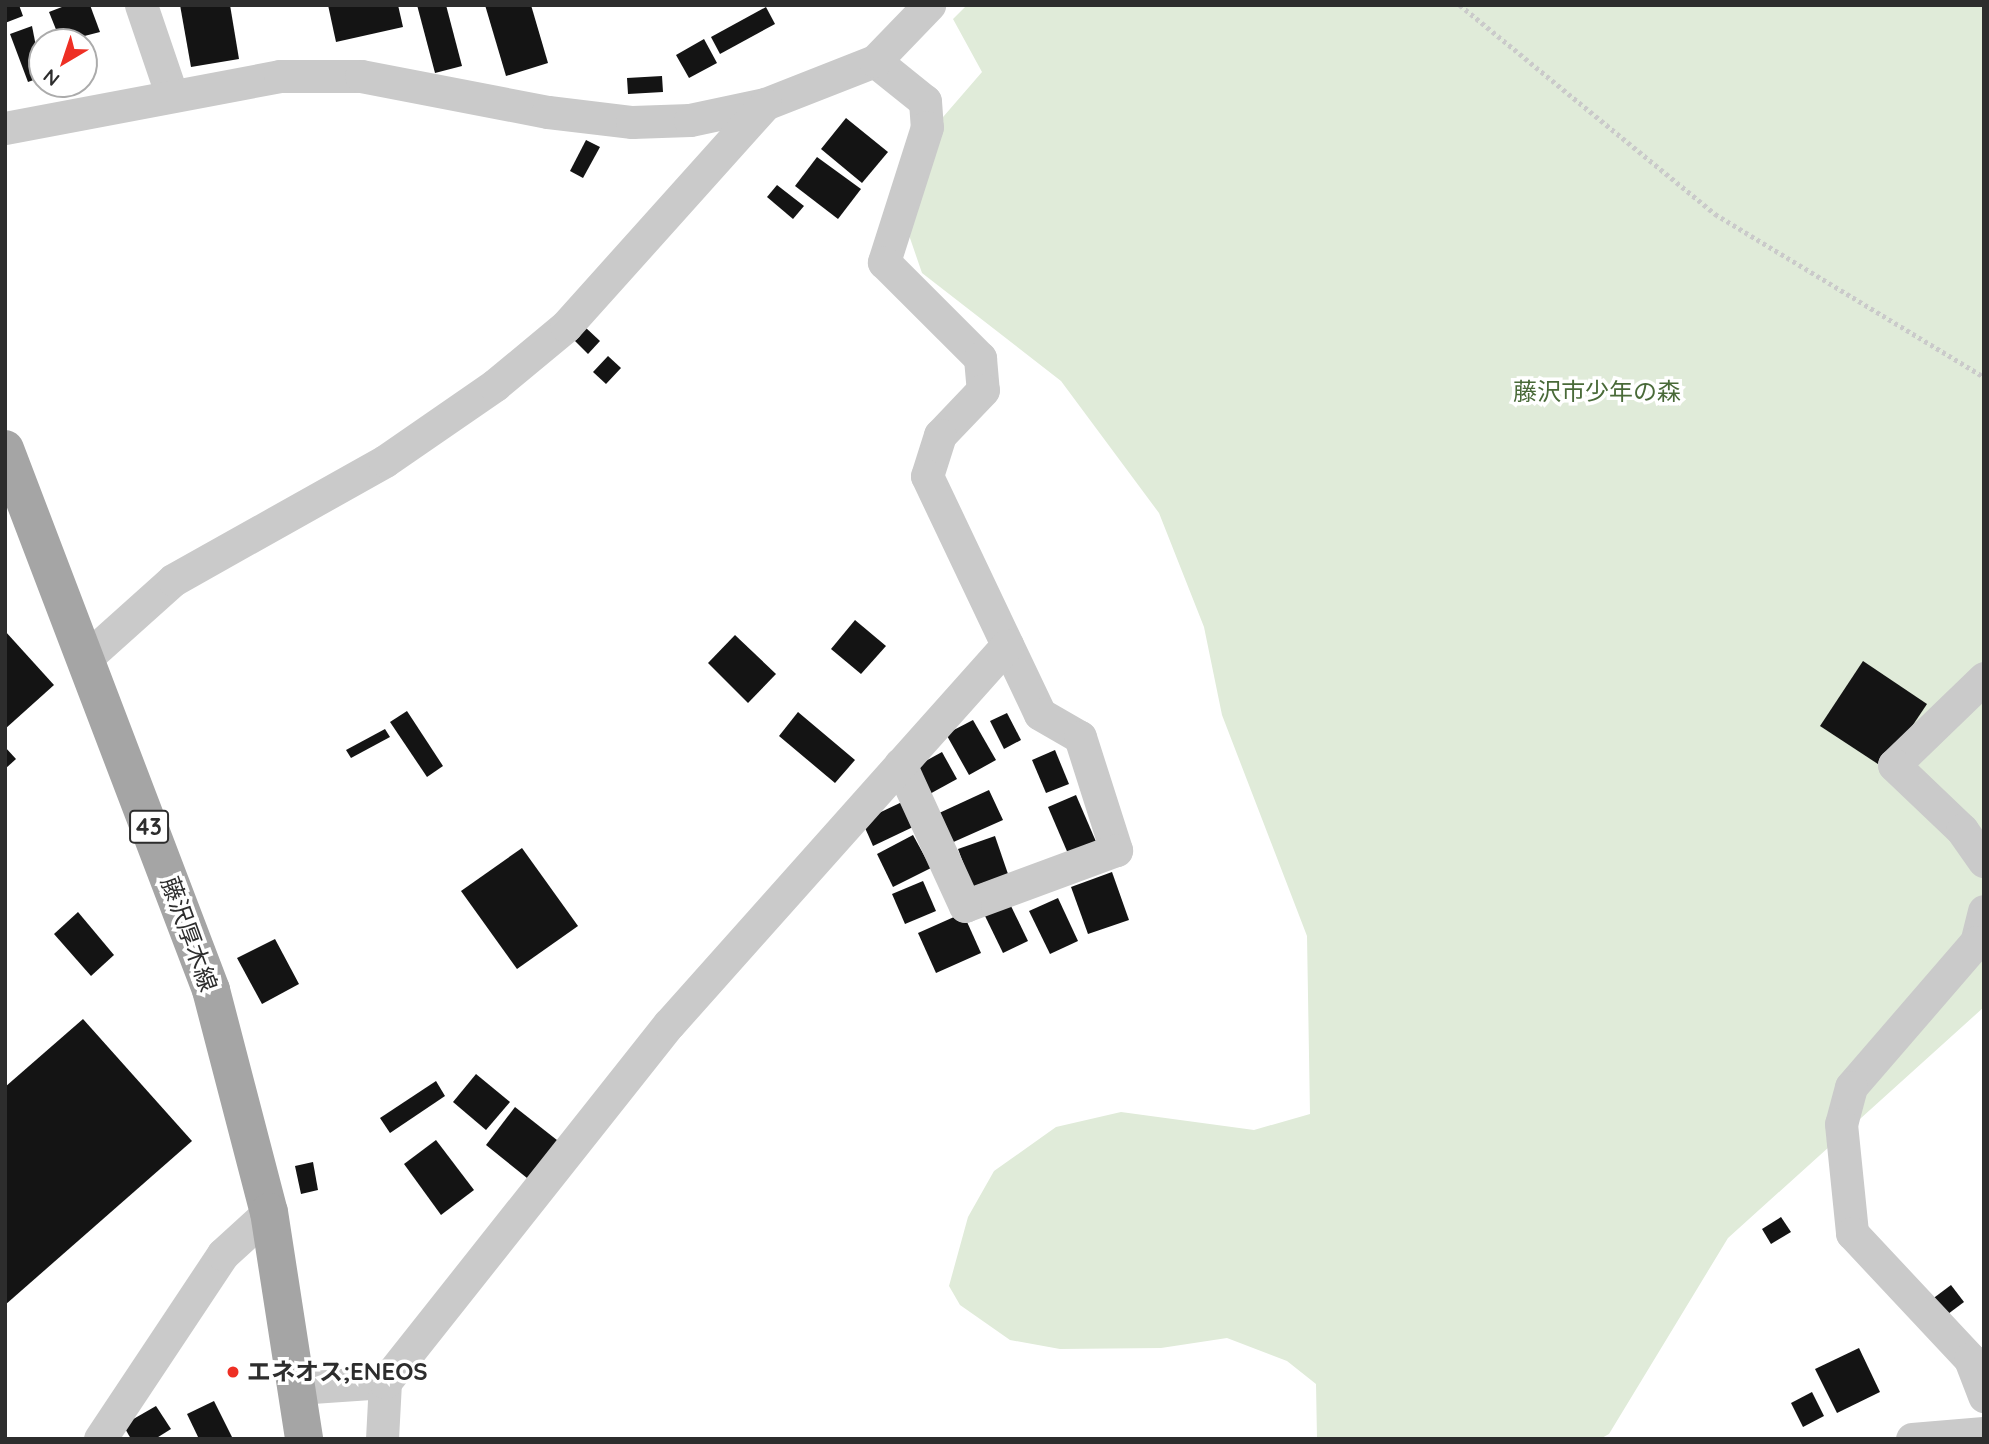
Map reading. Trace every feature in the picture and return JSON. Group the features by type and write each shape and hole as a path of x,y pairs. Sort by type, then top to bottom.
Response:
{"main road":[{"name":"藤沢厚木線","path":"5,449 211,990 269,1212 304,1439"}],"street":[{"path":"141,5 171,93"},
{"path":"5,128 171,93 280,76 362,76 632,122 690,120 765,104 875,61 929,5"},
{"path":"875,61 925,101 927,127 884,262 980,358 983,390 940,435 927,476 1040,714 1080,737 1116,850 965,906 900,764"},
{"path":"85,659 173,580 385,461 495,385 566,327 765,104"},
{"path":"382,1439 385,1382 669,1024 1007,645"},
{"path":"1984,678 1894,765 1962,830 1984,861"},
{"path":"1984,911 1976,942 1851,1087 1841,1124 1852,1233 1970,1359 1984,1396"},
{"path":"100,1439 223,1254 269,1212"},
{"path":"297,1388 385,1382"},
{"path":"1912,1439 1984,1433"}],"path":[{"path":"1460,5 1715,214 1984,377"}],"green space":[{"name":"藤沢市少年の森","path":"967,5 1984,5 1984,1007 1728,1238 1609,1434 1600,1439 1317,1439 1316,1384 1287,1361 1227,1338 1161,1348 1060,1349 1010,1340 960,1305 949,1286 968,1217 994,1171 1056,1127 1121,1112 1254,1130 1310,1114 1307,936 1222,715 1204,627 1159,513 1061,381 922,273 900,209 937,124 982,72 953,19"}],"building":[{"path":"5,5 19,5 23,16 5,23"},
{"path":"67,5 90,5 100,32 98,28 55,28 49,12"},
{"path":"180,5 230,5 239,59 191,67"},
{"path":"328,5 398,5 403,27 336,42"},
{"path":"417,5 446,5 462,66 435,73"},
{"path":"485,5 531,5 548,63 506,76"},
{"path":"766,7 775,24 720,54 711,37"},
{"path":"32,26 28,28 28,82 10,34"},
{"path":"704,39 717,63 689,78 676,55"},
{"path":"662,76 663,92 628,94 627,78"},
{"path":"846,118 888,152 862,183 821,149"},
{"path":"586,140 600,147 583,178 570,171"},
{"path":"817,157 861,189 838,219 795,186"},
{"path":"777,185 804,206 793,219 767,197"},
{"path":"585,327 600,341 588,354 573,339"},
{"path":"608,356 621,368 606,384 593,372"},
{"path":"855,620 886,646 861,674 831,649"},
{"path":"5,631 54,685 5,729"},
{"path":"735,635 776,674 748,703 708,663"},
{"path":"1863,661 1927,704 1884,768 1820,726"},
{"path":"407,711 443,766 427,777 390,722"},
{"path":"798,712 855,760 835,783 779,736"},
{"path":"1007,713 1021,740 1004,749 990,721"},
{"path":"973,720 996,760 969,775 946,734"},
{"path":"385,729 390,737 351,758 346,750"},
{"path":"5,747 16,759 5,769"},
{"path":"1055,750 1069,784 1046,793 1032,760"},
{"path":"942,752 957,779 926,796 911,769"},
{"path":"989,790 1003,820 949,844 937,814"},
{"path":"1076,795 1097,844 1069,856 1048,807"},
{"path":"902,802 913,827 873,846 862,821"},
{"path":"913,835 931,868 893,887 877,854"},
{"path":"995,836 1008,874 972,887 958,849"},
{"path":"522,848 578,926 517,969 461,891"},
{"path":"1112,872 1129,920 1088,934 1071,887"},
{"path":"923,881 936,911 905,924 892,894"},
{"path":"1058,898 1078,941 1050,954 1029,911"},
{"path":"1010,904 1028,941 1003,953 985,916"},
{"path":"78,912 114,955 91,976 54,934"},
{"path":"963,913 981,953 936,973 918,933"},
{"path":"275,939 299,984 262,1004 237,958"},
{"path":"83,1019 192,1141 5,1305 5,1087"},
{"path":"476,1074 510,1102 486,1130 453,1102"},
{"path":"436,1081 445,1096 390,1133 380,1118"},
{"path":"515,1107 562,1144 532,1182 486,1145"},
{"path":"436,1140 474,1190 441,1215 404,1164"},
{"path":"313,1162 318,1190 301,1194 295,1166"},
{"path":"1781,1217 1791,1232 1771,1244 1762,1229"},
{"path":"1951,1285 1964,1302 1940,1320 1927,1303"},
{"path":"1859,1348 1880,1392 1837,1413 1815,1369"},
{"path":"1812,1392 1824,1416 1803,1427 1791,1403"},
{"path":"214,1401 233,1439 199,1439 187,1414"},
{"path":"156,1406 171,1429 155,1439 131,1439 123,1425"}],"place":[{"name":"エネオス;ENEOS","path":"233,1372"}]}
